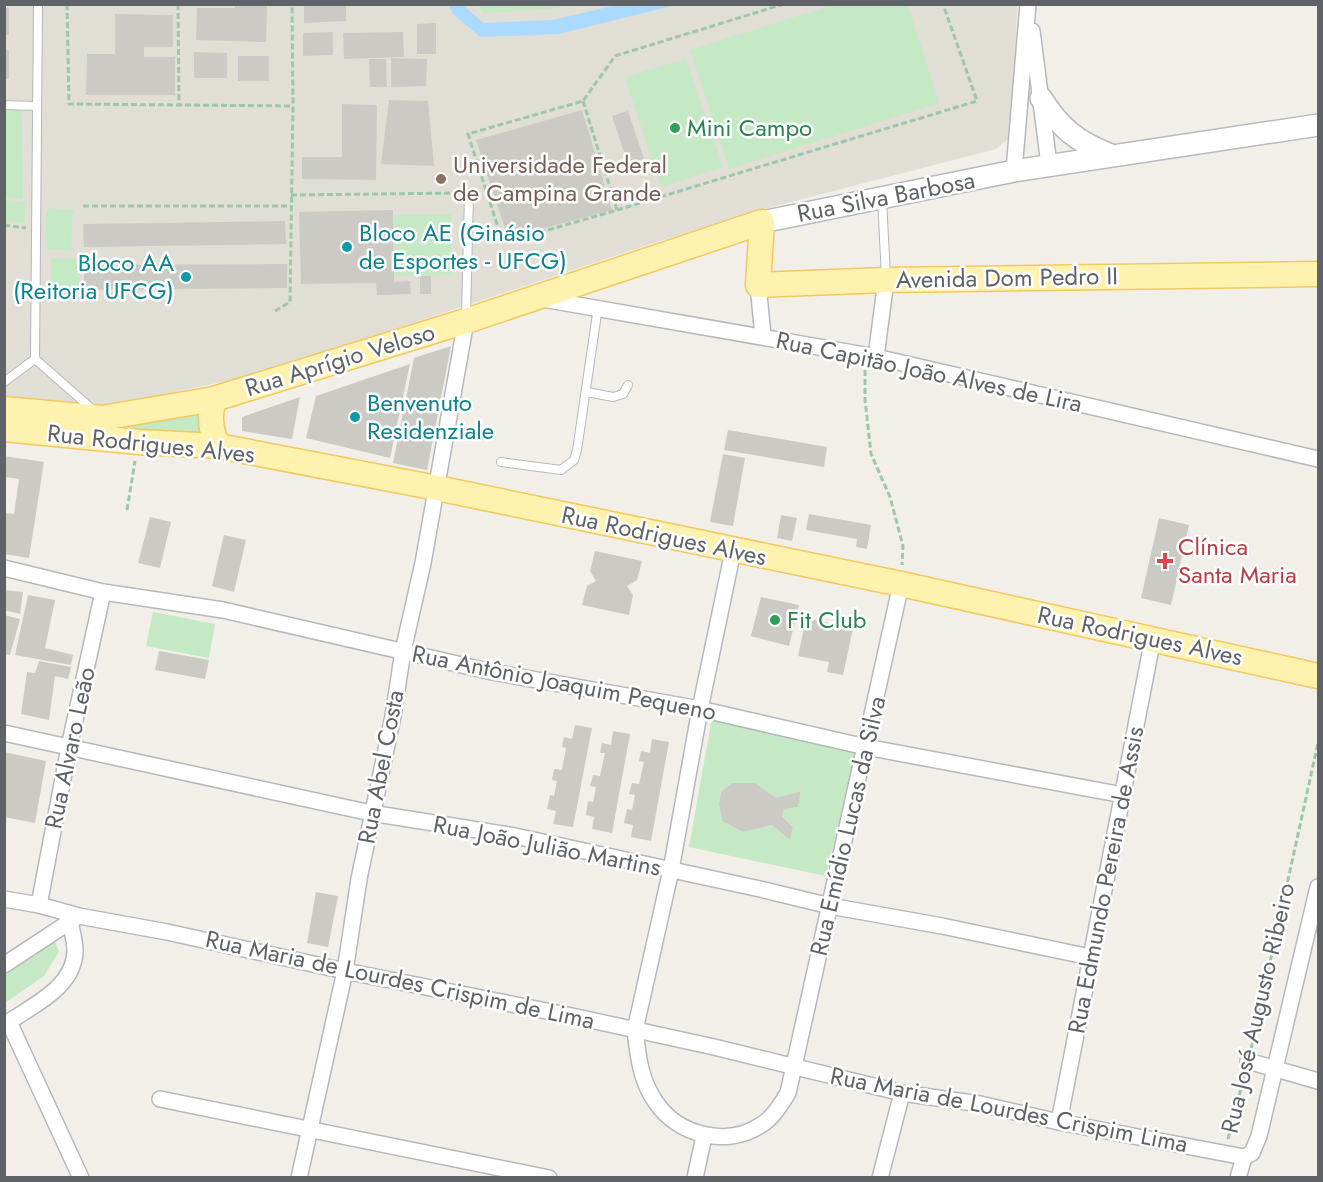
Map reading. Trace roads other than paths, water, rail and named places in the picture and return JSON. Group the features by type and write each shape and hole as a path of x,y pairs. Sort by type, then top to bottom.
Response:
{"main road":[{"path":"1041,98 1053,117 1070,134 1089,147 1112,155"},
{"name":"Rua Silva Barbosa","path":"466,321 762,222 1014,171 1318,125"},
{"path":"758,285 762,222"},
{"name":"Avenida Dom Pedro II","path":"758,285 886,280 1318,274"},
{"name":"Rua Aprígio Veloso","path":"214,399 466,321"},
{"path":"214,399 209,417 218,446"},
{"name":"Rua Rodrigues Alves","path":"4,409 102,418 214,399"},
{"name":"Rua Rodrigues Alves","path":"4,429 138,442 218,446 437,488 901,584 1318,676"}],"street":[{"path":"1028,4 1049,165"},
{"path":"1014,171 1028,4"},
{"path":"876,357 886,280"},
{"path":"758,285 763,336"},
{"name":"Rua Capitão João Alves de Lira","path":"536,298 876,357 1318,459"},
{"name":"Rua Abel Costa","path":"299,1178 345,970 358,879 393,716 403,651 437,488 466,321"},
{"path":"695,1178 704,1136 677,1124 655,1102 641,1072 635,1030 671,870 700,709 733,551"},
{"name":"Rua Antônio Joaquim Pequeno","path":"4,568 103,592 223,610 492,672 700,709 866,747 1123,795"},
{"name":"Rua Emídio Lucas da Silva","path":"704,1136 737,1135 762,1125 788,1093 901,584"},
{"name":"Rua Alvaro Leão","path":"39,905 69,747 103,592"},
{"name":"Rua Edmundo Pereira de Assis","path":"1059,1122 1153,638"},
{"name":"Rua João Julião Martins","path":"4,733 372,813 515,836 830,906 989,935 1090,957"},
{"name":"Rua José Augusto Ribeiro","path":"1224,1152 1244,1157 1252,1153 1256,1144 1318,887"},
{"name":"Rua Maria de Lourdes Crispim de Lima","path":"4,899 39,905 74,919 200,939 635,1030 795,1067"},
{"path":"4,965 74,919"},
{"path":"74,919 75,951 66,979 47,996 7,1023 81,1178"},
{"path":"1248,1061 1318,1081"},
{"name":"Rua Maria de Lourdes Crispim Lima","path":"795,1067 902,1093 980,1104 1059,1122 1224,1152"},
{"path":"880,1178 902,1093"},
{"path":"160,1099 549,1178"},
{"path":"1238,1178 1244,1157"}],"lane":[{"path":"38,4 35,359 102,418"},
{"path":"4,105 37,106"},
{"path":"466,321 469,193"},
{"path":"882,197 886,280"},
{"path":"501,462 561,470 574,460 598,307"},
{"path":"4,382 35,359"},
{"path":"586,392 613,397 623,394 628,385"}],"water":[{"path":"448,5 463,5 483,23 553,20 616,5 676,5 558,34 480,37 453,14"}],"place":[{"name":"Mini Campo","path":"675,128"},
{"name":"Universidade Federal de Campina Grande","path":"441,179"},
{"name":"Bloco AE (Ginásio de Esportes - UFCG)","path":"347,247"},
{"name":"Bloco AA (Reitoria UFCG)","path":"186,277"},
{"name":"Benvenuto Residenziale","path":"355,417"},
{"name":"Clínica Santa Maria","path":"1165,561"},
{"name":"Fit Club","path":"775,620"}]}
